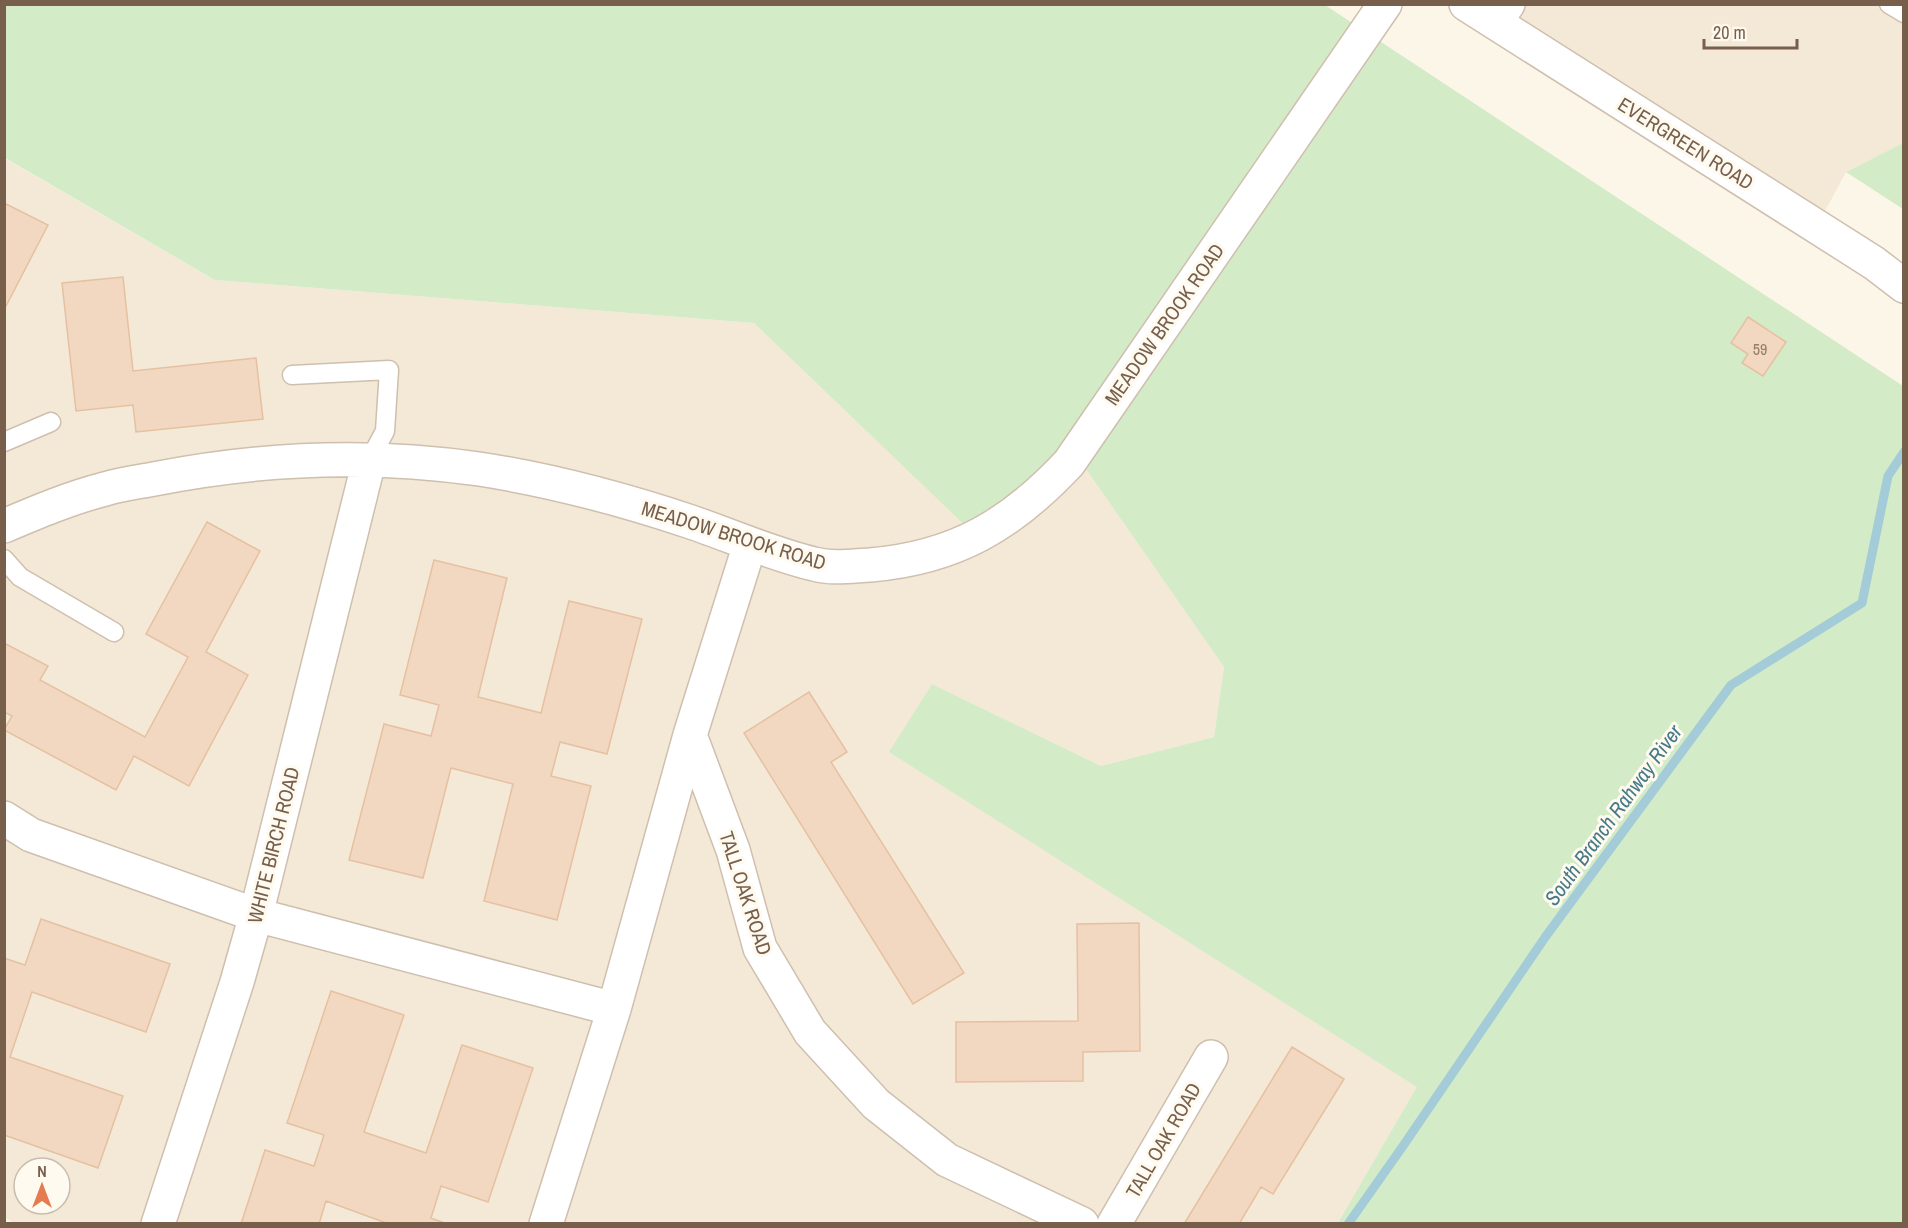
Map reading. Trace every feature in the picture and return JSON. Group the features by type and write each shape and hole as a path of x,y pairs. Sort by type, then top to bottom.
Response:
{"street":[{"name":"MEADOW BROOK ROAD","path":"4,526 105,488 172,476 240,465 369,461 475,469 522,476 633,504 816,565 843,567 889,564 929,555 976,538 1024,505 1069,463 1385,4"},
{"name":"EVERGREEN ROAD","path":"1466,4 1502,13 1865,257 1904,286"},
{"name":"WHITE BIRCH ROAD","path":"158,1224 237,982 256,915 369,461"},
{"path":"546,1224 614,1009 690,735 750,544"},
{"name":"TALL OAK ROAD","path":"690,735 733,850 760,948 810,1032 876,1104 948,1161 1082,1224"},
{"path":"4,818 30,835 256,915 614,1009"},
{"name":"TALL OAK ROAD","path":"1114,1224 1211,1057"}],"lane":[{"path":"1889,4 1904,13"},
{"path":"292,375 389,370 385,431 369,461"},
{"path":"4,442 51,422"},
{"path":"4,559 20,577 114,632"}],"shaded area":[{"path":"1466,5 1903,5 1903,143 1846,172 1817,226"},
{"path":"4,158 215,280 754,323 974,533 1075,452 1224,667 1214,737 1101,766 932,684 890,752 1418,1087 1338,1223 17,1224 5,1218"}],"green space":[{"path":"5,5 1325,5 1903,386 1903,1223 1338,1223 1417,1087 889,752 932,684 1101,766 1214,737 1224,667 1075,453 974,534 754,323 215,280 5,158"},
{"path":"1903,143 1903,209 1846,172"}],"building":[{"path":"4,203 48,225 4,310"},
{"path":"123,277 133,371 256,358 263,419 136,432 133,405 76,411 62,283"},
{"path":"1748,317 1786,342 1763,376 1742,363 1748,354 1731,343"},
{"path":"207,522 260,551 206,652 248,675 189,786 134,756 116,790 4,730 12,716 4,712 4,643 48,666 40,680 145,737 188,657 146,634"},
{"path":"434,560 507,578 478,697 541,713 569,601 642,619 607,754 560,742 551,776 591,786 557,920 484,901 513,784 451,768 423,878 349,860 384,724 431,736 439,705 400,695"},
{"path":"809,692 847,752 831,762 964,973 913,1004 744,733"},
{"path":"41,919 170,964 146,1032 32,992 10,1057 123,1096 98,1168 72,1159 72,1156 64,1156 4,1135 4,958 25,965"},
{"path":"1139,923 1140,1051 1083,1052 1083,1081 956,1082 956,1022 1078,1021 1077,924"},
{"path":"331,991 404,1015 364,1132 426,1153 462,1045 533,1068 488,1202 441,1186 431,1218 447,1224 389,1224 326,1201 319,1224 241,1224 265,1150 314,1166 324,1135 287,1123"},
{"path":"1292,1047 1344,1079 1273,1194 1261,1187 1239,1224 1184,1224"}],"waterway":[{"name":"South Branch Rahway River","path":"1348,1224 1546,936 1731,685 1862,603 1888,476 1904,452"}]}
